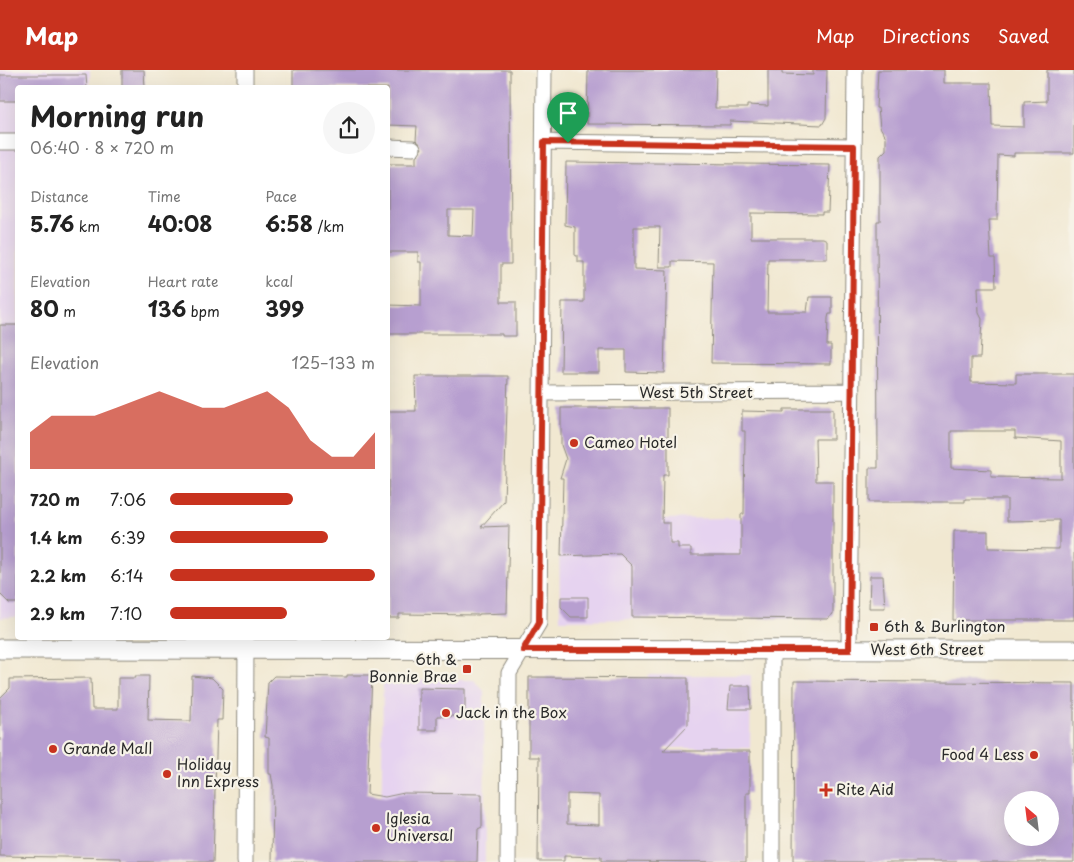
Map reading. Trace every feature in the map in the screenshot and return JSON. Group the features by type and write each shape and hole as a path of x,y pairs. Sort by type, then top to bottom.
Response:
{"main road":[{"name":"West 6th Street","path":"0,649 246,643 523,650 1074,650"}],"street":[{"path":"244,85 245,70"},
{"path":"508,862 509,673 539,622 544,70"},
{"path":"849,650 855,70"},
{"path":"0,142 15,142"},
{"path":"544,142 854,146"},
{"path":"390,147 412,148"},
{"name":"West 5th Street","path":"540,393 852,391"},
{"path":"245,862 246,643"},
{"path":"772,650 772,862"}],"shaded area":[{"path":"0,70 90,70 90,85 15,85 15,617 0,618"},
{"path":"831,517 832,617 560,620 559,520"},
{"path":"648,675 751,675 750,748 648,748"},
{"path":"383,679 474,680 484,691 485,862 381,862"}],"building":[{"path":"122,70 144,70 145,85 122,85"},
{"path":"293,70 510,70 511,264 501,264 501,302 516,302 516,336 502,336 502,334 390,334 390,305 421,306 421,262 418,262 418,252 390,252 390,164 416,164 416,157 422,148 416,140 417,126 390,125 390,85 293,85","holes":["448,210 474,210 473,236 448,235"]},
{"path":"588,70 716,70 715,108 747,108 747,105 768,106 768,70 782,70 782,74 813,75 813,70 827,70 826,118 822,125 730,121 730,125 587,124"},
{"path":"878,70 944,70 944,83 991,83 992,126 1024,127 1024,102 1047,101 1047,70 1074,70 1074,153 1014,153 1014,156 998,155 997,220 989,220 991,258 995,258 996,287 978,287 979,313 982,319 980,358 971,358 971,382 1016,383 1016,374 1074,374 1074,620 953,620 954,531 988,531 988,548 1059,549 1059,520 1007,521 1007,499 965,499 965,502 869,502 869,468 878,468 877,221 880,221 880,156 886,150 886,137 880,127 878,108 876,108","holes":["951,431 1015,431 1015,438 1061,441 1061,478 991,477 991,470 951,468"]},
{"path":"0,75 86,75 87,85 15,85 15,101 0,101"},
{"path":"566,162 830,165 828,212 822,212 822,214 751,213 751,238 823,238 827,240 827,259 768,259 767,312 807,312 809,297 832,297 832,314 829,314 828,318 827,345 831,345 831,364 711,363 713,262 672,261 672,267 659,267 660,227 634,227 634,269 667,270 664,373 626,372 626,350 599,350 599,372 561,372 562,302 584,302 584,262 578,262 578,256 575,256 575,227 565,225"},
{"path":"0,325 15,325 15,603 9,603 0,594"},
{"path":"415,376 508,376 504,501 481,527 509,526 507,613 479,615 399,614 399,618 390,618 390,411 416,411"},
{"path":"561,408 668,408 668,475 663,475 662,523 670,523 670,543 678,543 678,548 691,548 691,555 741,555 741,514 744,514 745,431 742,431 742,411 784,412 784,409 833,409 833,439 815,439 816,481 833,481 833,614 827,619 632,617 632,566 620,554 561,556 563,478 560,478 566,459 561,445"},
{"path":"870,576 883,576 885,608 869,608"},
{"path":"561,597 588,597 588,617 571,617 561,607"},
{"path":"347,675 372,675 367,794 385,797 404,793 482,794 482,827 478,829 477,862 272,862 273,785 271,774 269,774 269,738 265,737 268,682 274,676 347,677"},
{"path":"135,676 149,676 148,720 191,721 192,676 212,678 223,689 222,720 217,720 213,862 121,862 121,858 0,856 0,698 10,688 10,679 91,678 92,709 118,709 118,678 136,678"},
{"path":"529,677 688,678 688,725 663,751 750,751 750,793 746,793 746,862 601,861 601,857 564,856 564,861 538,861 539,757 529,757","holes":["567,794 599,795 599,825 567,824"]},
{"path":"794,681 1074,683 1074,862 793,862"},
{"path":"730,686 750,686 751,709 728,709"},
{"path":"419,688 465,689 465,716 437,716 437,730 419,730"}],"place":[{"name":"Cameo Hotel","path":"574,443"},
{"name":"6th & Burlington","path":"874,627"},
{"name":"6th & Bonnie Brae","path":"467,669"},
{"name":"Jack in the Box","path":"446,713"},
{"name":"Grande Mall","path":"53,749"},
{"name":"Food 4 Less","path":"1034,755"},
{"name":"Holiday Inn Express","path":"167,774"},
{"name":"Rite Aid","path":"826,790"},
{"name":"Iglesia Universal","path":"376,828"}],"route":[{"path":"544,142 568,143 854,146 852,508 849,650 523,650 539,622 544,142"}]}
